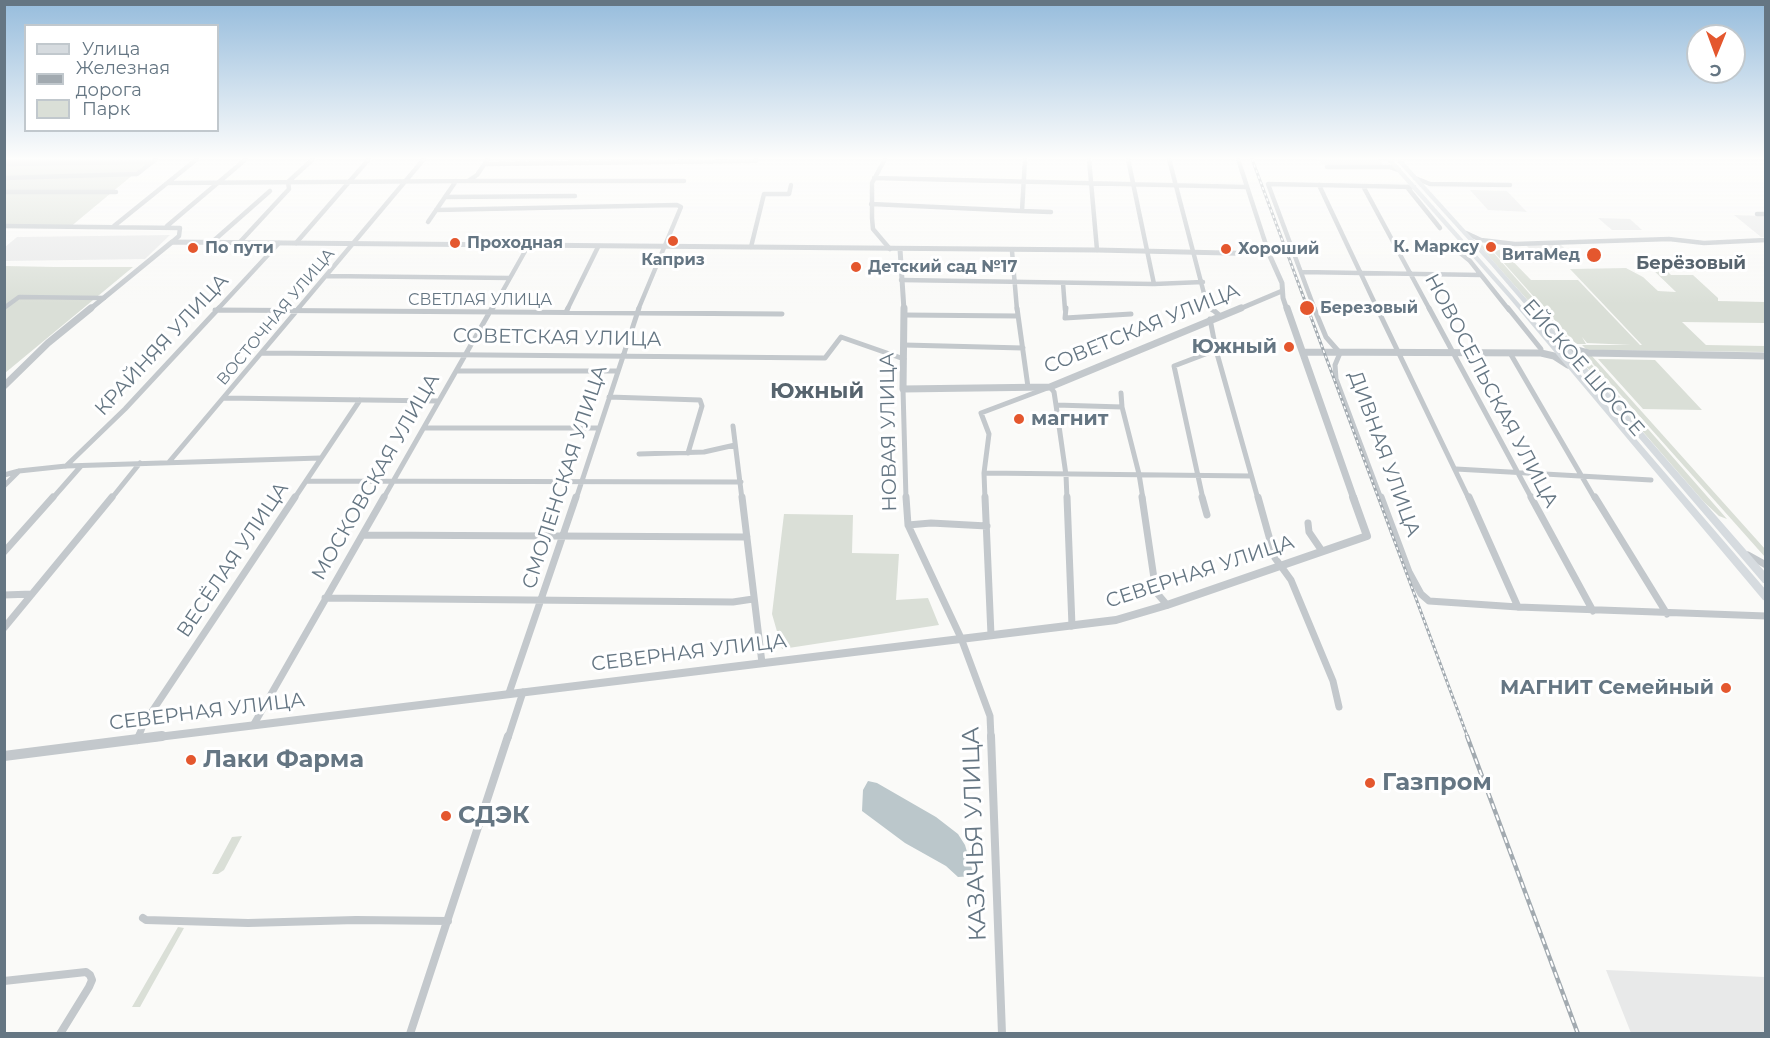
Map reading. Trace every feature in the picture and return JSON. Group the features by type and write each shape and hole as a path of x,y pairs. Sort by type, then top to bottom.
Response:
{"main road":[{"name":"ЕЙСКОЕ ШОССЕ","path":"1431,207 1475,250 1557,338 1766,580"},
{"name":"ЕЙСКОЕ ШОССЕ","path":"1444,207 1543,335 1766,597"}],"street":[{"path":"113,226 137,207"},
{"path":"166,227 189,207"},
{"path":"211,243 251,207"},
{"path":"239,243 272,207"},
{"path":"296,243 328,207"},
{"name":"ВОСТОЧНАЯ УЛИЦА","path":"169,462 383,207"},
{"path":"428,222 438,207"},
{"name":"СМОЛЕНСКАЯ УЛИЦА","path":"436,210 561,207"},
{"name":"СМОЛЕНСКАЯ УЛИЦА","path":"509,693 543,599 562,535 638,312 679,207"},
{"path":"751,247 761,207"},
{"path":"871,207 873,229 890,249"},
{"path":"945,207 1051,212"},
{"path":"1093,207 1097,250"},
{"path":"1139,207 1154,284"},
{"path":"1183,207 1208,305 1219,315"},
{"path":"1254,207 1269,254 1282,283 1282,291 1303,352 1510,353 1541,351 1550,349 1543,335"},
{"name":"ДИВНАЯ УЛИЦА","path":"1277,207 1326,337 1340,353 1335,365 1336,379 1416,587 1429,601 1518,607"},
{"path":"1330,207 1456,469 1518,607 1765,616"},
{"name":"НОВОСЕЛЬСКАЯ УЛИЦА","path":"1375,207 1593,611"},
{"path":"1425,207 1440,228"},
{"path":"1757,214 1766,214"},
{"path":"4,226 166,227 181,230 179,236 48,343 4,386"},
{"path":"1464,233 1481,240 1515,244 1669,239 1704,243 1766,240"},
{"path":"1481,240 1475,242 1475,250 1459,252 1481,275 1541,351 1569,366"},
{"path":"172,242 1097,250 1269,254"},
{"name":"КРАЙНЯЯ УЛИЦА","path":"66,466 125,410 279,243"},
{"name":"МОСКОВСКАЯ УЛИЦА","path":"254,724 528,246"},
{"path":"566,312 598,247"},
{"name":"НОВАЯ УЛИЦА","path":"900,249 904,315 903,444 908,525 961,638"},
{"path":"1012,251 1028,387"},
{"path":"1301,272 1481,275"},
{"path":"326,276 510,278"},
{"path":"901,280 1154,284 1203,282"},
{"path":"1063,283 1066,301 1065,318 1131,314"},
{"name":"СОВЕТСКАЯ УЛИЦА","path":"903,389 1050,387 1219,315 1282,291"},
{"path":"4,308 19,297 104,298"},
{"name":"СВЕТЛАЯ УЛИЦА","path":"215,310 782,314"},
{"path":"904,315 1018,316"},
{"path":"1210,319 1216,350 1275,558 1291,580 1333,681 1339,707"},
{"name":"СОВЕТСКАЯ УЛИЦА","path":"261,352 825,358 841,337 904,359"},
{"path":"1557,338 1573,349 1588,353 1766,356"},
{"path":"904,345 1023,348"},
{"path":"1207,515 1196,475 1174,366 1216,350"},
{"name":"СЕВЕРНАЯ УЛИЦА","path":"4,756 523,691 1072,626 1116,620 1167,605 1367,536 1303,352"},
{"path":"1510,353 1582,477 1667,614"},
{"path":"1588,353 1581,356 1580,362 1592,375 1590,377"},
{"name":"СОВЕТСКАЯ УЛИЦА","path":"457,371 618,371"},
{"path":"991,635 984,473 989,434 981,413 1050,387 1054,392 1066,475 1072,626"},
{"path":"1121,393 1122,407 1139,474 1156,591 1167,605"},
{"path":"609,397 700,400 702,406 688,453"},
{"path":"224,398 439,401"},
{"name":"ВЕСЁЛАЯ УЛИЦА","path":"137,740 143,725 360,400"},
{"path":"1056,405 1122,407"},
{"path":"733,426 762,663"},
{"path":"424,428 598,428"},
{"path":"639,454 688,453 735,445"},
{"path":"4,475 19,471 66,466 320,458"},
{"path":"4,628 140,463"},
{"path":"4,552 81,466"},
{"path":"1456,469 1651,480"},
{"path":"4,486 19,471"},
{"path":"984,473 1251,476"},
{"path":"306,482 741,482"},
{"path":"1308,523 1309,532 1322,551"},
{"path":"908,525 987,525"},
{"path":"363,535 747,537"},
{"path":"1740,551 1766,565"},
{"path":"4,595 32,594"},
{"path":"325,598 733,602 753,599"},
{"name":"КАЗАЧЬЯ УЛИЦА","path":"961,638 990,716 1002,1034"},
{"path":"410,1034 523,691"},
{"path":"143,918 146,920 208,922 448,921"},
{"path":"4,981 86,972 92,980 60,1034"}],"shaded area":[{"path":"1486,207 1523,207 1527,212 1488,210"},
{"path":"1734,215 1765,216 1765,237 1761,237"},
{"path":"1598,218 1630,219 1642,230 1612,230"},
{"path":"170,235 145,259 5,261 5,247 17,237"},
{"path":"1560,244 1574,257 1535,255 1526,245"},
{"path":"868,781 877,783 936,817 958,834 965,845 974,876 958,877 946,866 905,843 862,811 863,790"},
{"path":"1606,970 1765,977 1765,1033 1631,1033"}],"green space":[{"path":"5,207 94,207 69,228 5,228"},
{"path":"1480,241 1485,249 1492,251 1579,350 1563,340 1477,243"},
{"path":"1501,249 1531,280 1578,280 1640,345 1642,345 1570,269 1626,268 1643,277 1658,291 1676,292 1650,267 1663,267 1671,275 1693,275 1718,298 1718,301 1765,302 1765,323 1682,322 1706,345 1765,346 1765,352 1587,350 1582,345 1631,345 1587,343 1582,337 1586,344 1576,344 1494,252"},
{"path":"5,266 56,267 133,267 5,373"},
{"path":"1591,355 1765,549 1765,557 1586,356"},
{"path":"1585,357 1727,519 1719,516 1704,502 1584,364"},
{"path":"1598,359 1655,360 1702,410 1643,409"},
{"path":"784,514 853,515 852,553 899,554 896,600 928,598 939,625 782,649 772,614"},
{"path":"242,836 224,870 218,874 212,874 232,837"},
{"path":"178,927 184,928 140,1007 132,1007"}],"railway":[{"path":"1270,207 1468,738"},
{"path":"1467,736 1578,1034"}],"place":[{"name":"Каприз","path":"673,241"},
{"name":"Проходная","path":"455,243"},
{"name":"К. Марксу","path":"1491,247"},
{"name":"По пути","path":"193,248"},
{"name":"Хороший","path":"1226,249"},
{"name":"ВитаMед","path":"1594,255"},
{"name":"Детский сад №17","path":"856,267"},
{"name":"Березовый","path":"1307,308"},
{"name":"Южный","path":"1289,347"},
{"name":"магнит","path":"1019,419"},
{"name":"МАГНИТ Семейный","path":"1726,688"},
{"name":"Лаки Фарма","path":"191,760"},
{"name":"Газпром","path":"1370,783"},
{"name":"СДЭК","path":"446,816"}],"district":[{"name":"Берёзовый","path":"1691,264"},
{"name":"Южный","path":"817,392"}]}
